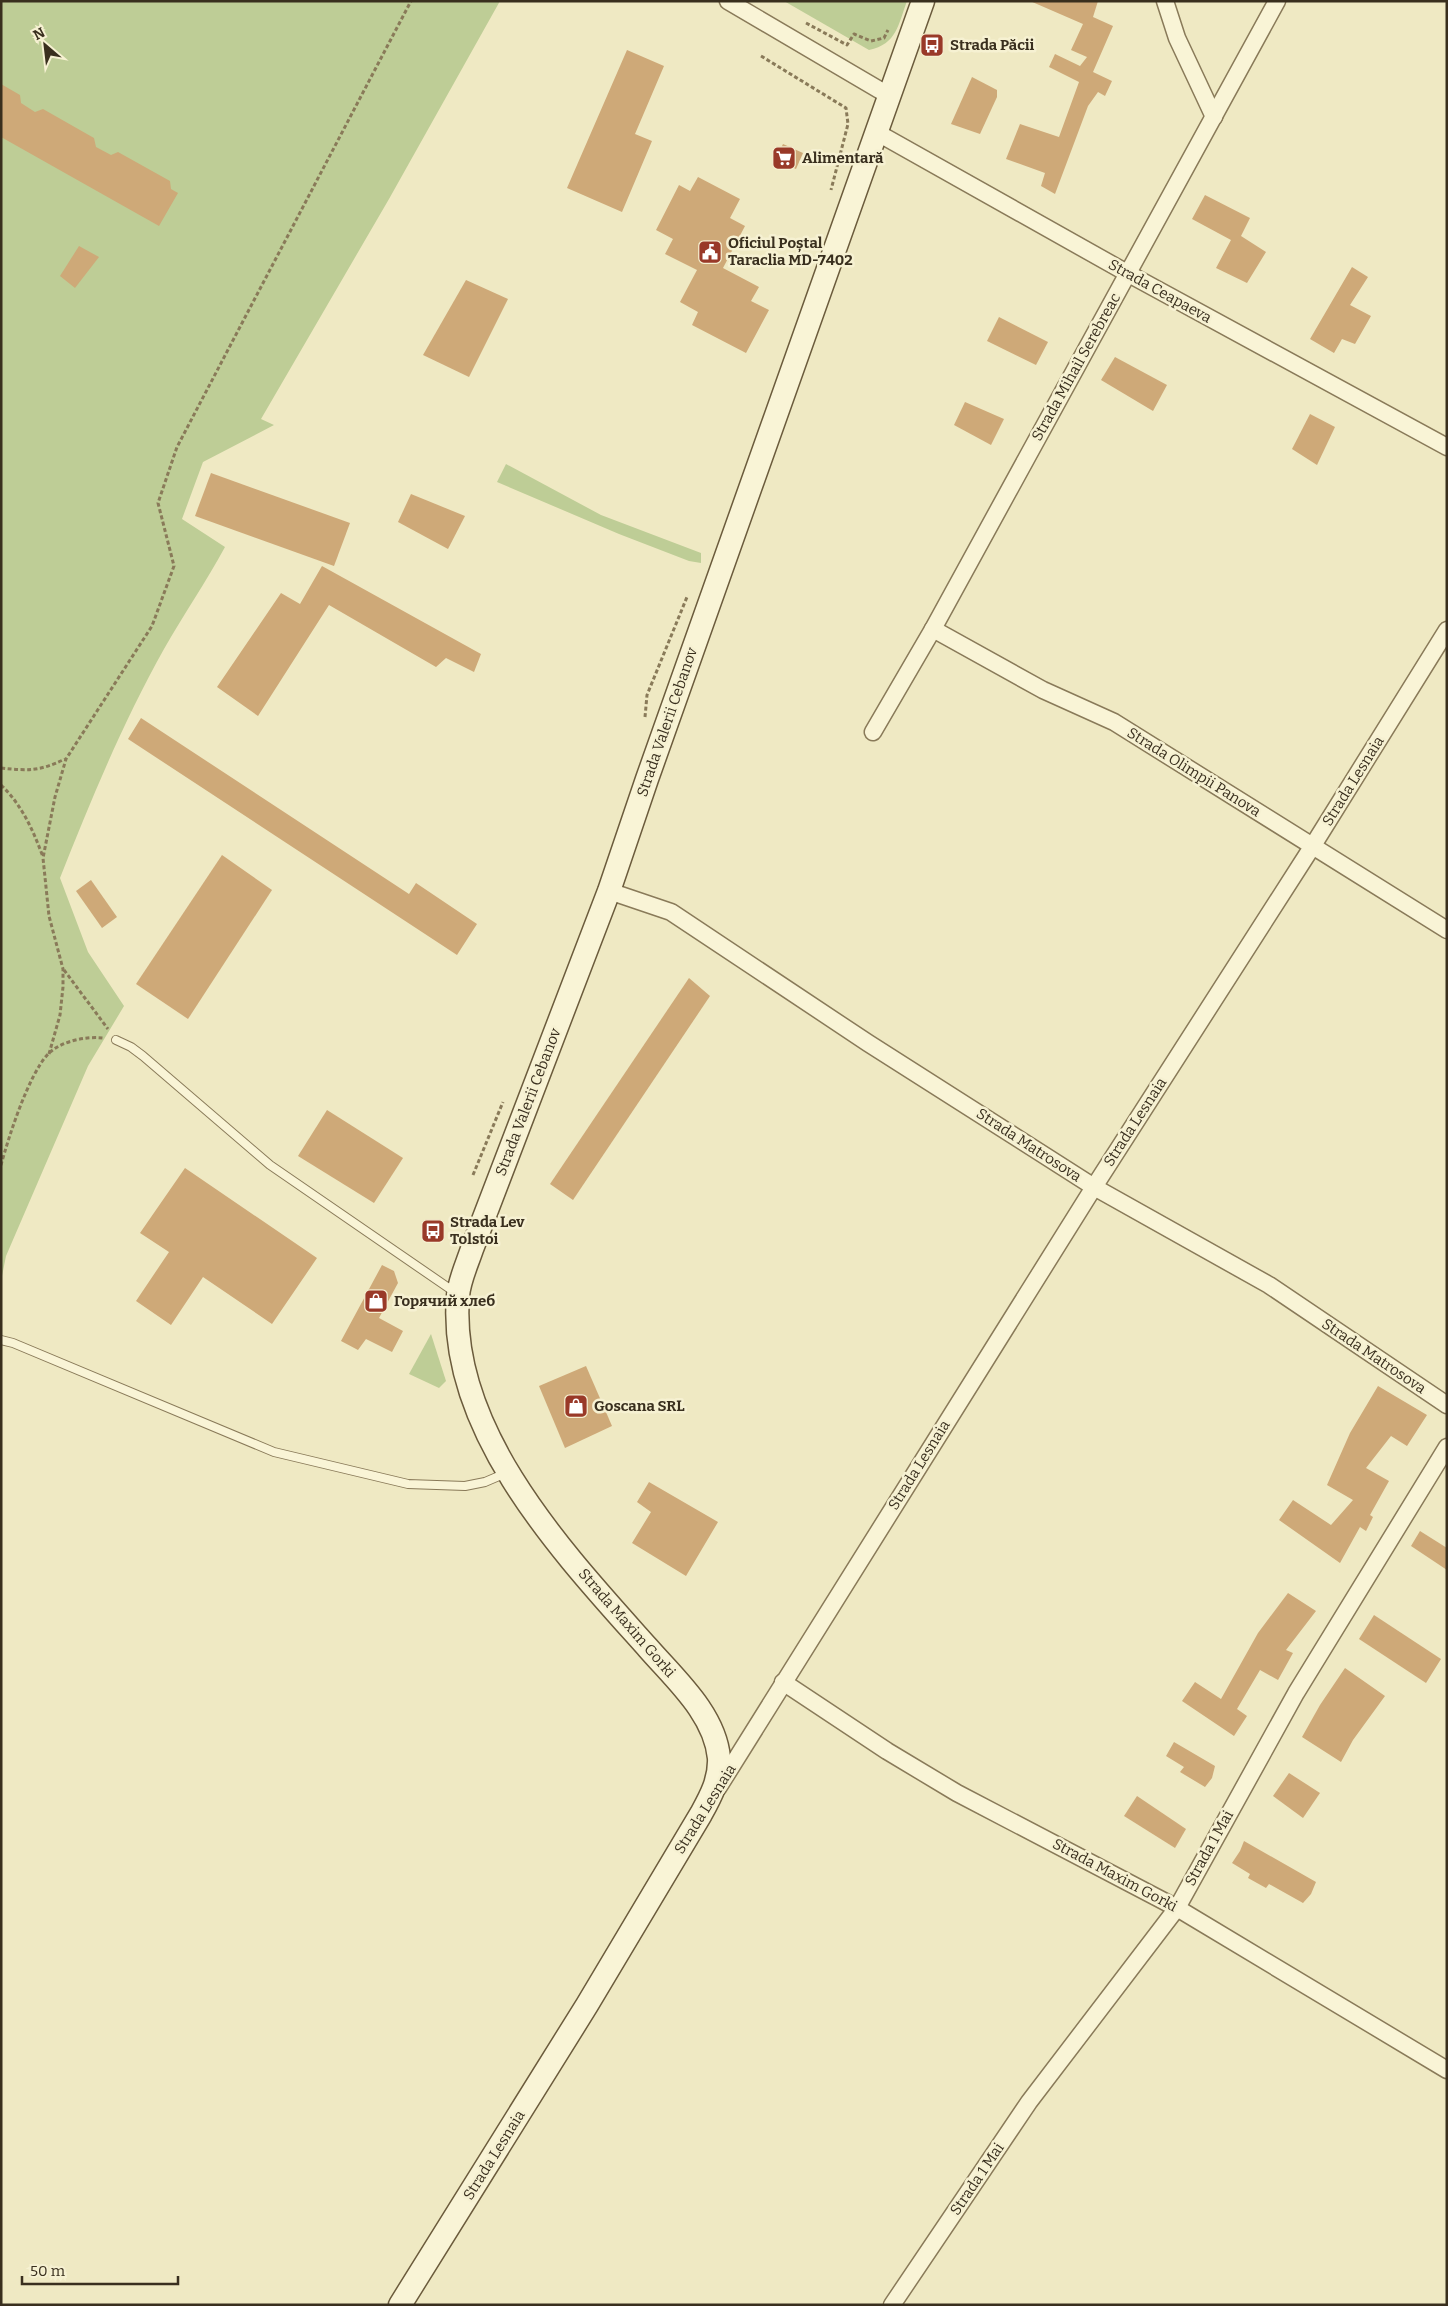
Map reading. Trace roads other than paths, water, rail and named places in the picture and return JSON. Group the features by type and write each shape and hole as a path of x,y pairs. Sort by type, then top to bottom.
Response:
{"street":[{"path":"728,1 888,95"},
{"name":"Strada Valerii Cebanov","path":"492,1443 474,1401 460,1352 458,1294 475,1240 609,891 888,95 923,1"},
{"path":"1164,1 1177,38 1214,117"},
{"name":"Strada Mihail Serebreac","path":"873,732 933,630 1277,1"},
{"name":"Strada Ceapaeva","path":"876,132 1127,273 1447,448"},
{"name":"Strada Olimpii Panova","path":"933,630 1043,690 1114,722 1447,930"},
{"name":"Strada Lesnaia","path":"400,2305 582,2013 783,1682 1094,1187 1312,847 1447,630"},
{"name":"Strada Matrosova","path":"609,891 671,912 868,1043 1094,1187 1269,1285 1447,1405"},
{"name":"Strada Maxim Gorki","path":"492,1443 524,1496 574,1564 684,1689 701,1711 711,1732 719,1757 717,1785 702,1814"},
{"name":"Strada 1 Mai","path":"892,2305 1029,2102 1176,1908 1296,1693 1447,1447"},
{"name":"Strada Maxim Gorki","path":"783,1682 887,1751 957,1793 1176,1908 1447,2070"}],"lane":[{"path":"116,1040 131,1047 143,1056 270,1165 458,1294"},
{"path":"1,1340 14,1343 274,1452 408,1484 465,1486 486,1482 509,1472"}],"place":[{"name":"Strada Păcii","path":"932,45"},
{"name":"Alimentară","path":"784,158"},
{"name":"Oficiul Poștal Taraclia MD-7402","path":"710,252"},
{"name":"Strada Lev Tolstoi","path":"433,1231"},
{"name":"Горячий хлеб","path":"376,1301"},
{"name":"Goscana SRL","path":"576,1406"}]}
